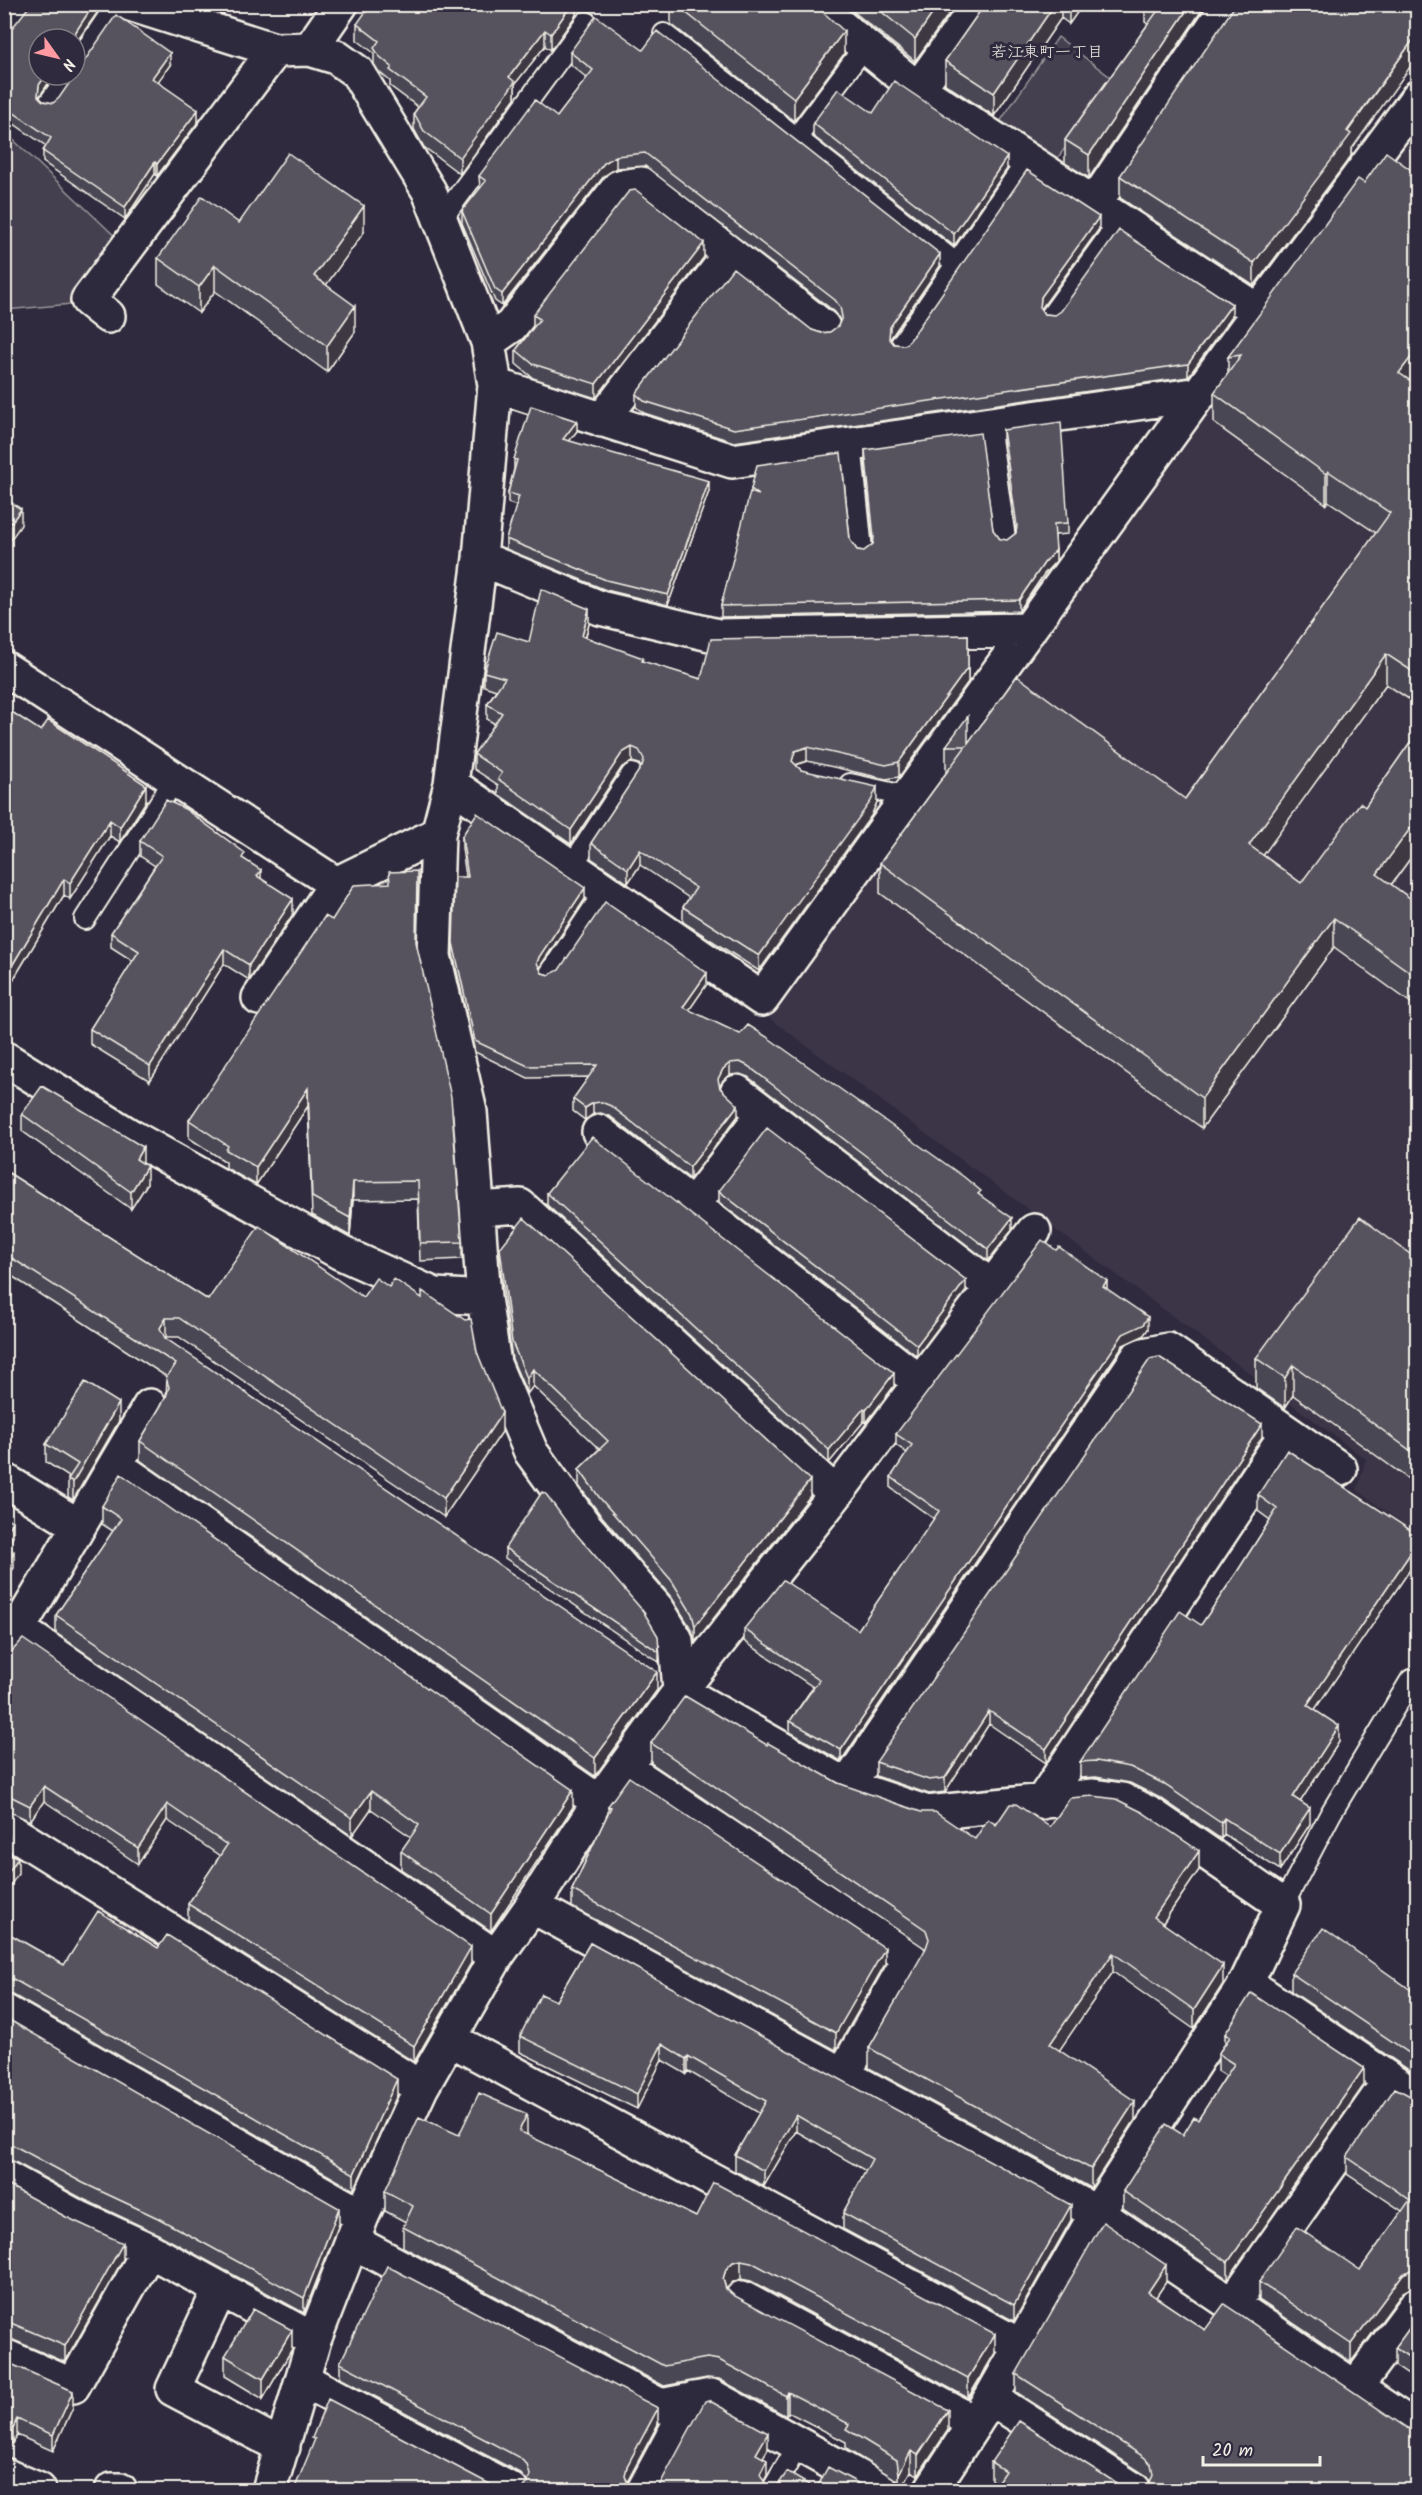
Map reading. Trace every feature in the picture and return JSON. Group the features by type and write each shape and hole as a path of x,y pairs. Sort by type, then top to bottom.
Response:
{"street":[{"path":"130,4 275,50 310,48 336,57 357,72 429,191 488,342 495,385 480,558 451,784 438,834 434,956 471,1112 484,1298 494,1364 531,1452 584,1525 658,1610 676,1640 670,1685"},
{"path":"310,48 341,4"},
{"path":"813,4 918,89 1259,311"},
{"path":"918,89 979,4"},
{"path":"1107,212 1229,4"},
{"path":"108,316 88,300 275,50"},
{"path":"451,784 762,999 1259,311 1418,97"},
{"path":"488,342 511,326 619,187 641,184 823,327"},
{"path":"602,420 730,254"},
{"path":"495,385 732,461 1200,394"},
{"path":"480,558 600,608 718,636 1029,630"},
{"path":"9,679 175,779 336,884"},
{"path":"259,999 336,884 438,834"},
{"path":"4,1058 130,1136 341,1253 435,1295 484,1298"},
{"path":"737,1092 992,1287"},
{"path":"693,1205 764,1114"},
{"path":"599,1132 921,1382"},
{"path":"478,1209 520,1206 836,1494"},
{"path":"269,2490 304,2380 314,2340 357,2228 421,2088 496,1957 599,1802 625,1768 670,1685 836,1494 1034,1231"},
{"path":"847,1786 1139,1356 1168,1350 1340,1469"},
{"path":"150,1406 11,1639 496,1957"},
{"path":"1042,1802 1287,1433"},
{"path":"115,1465 599,1802"},
{"path":"4,1480 79,1526"},
{"path":"670,1685 847,1786 927,1814 1093,1796 1122,1800 1152,1815 1283,1905 1246,1983 1097,2213 983,2410 931,2490"},
{"path":"625,1768 910,1958 843,2075"},
{"path":"4,1827 421,2088"},
{"path":"532,1906 1097,2213 1418,2430"},
{"path":"1246,1983 1418,2099"},
{"path":"4,2011 357,2228 661,2406 711,2396 881,2490"},
{"path":"450,2039 1021,2346"},
{"path":"1232,2305 1390,2080"},
{"path":"4,2177 75,2216 149,2250 314,2340"},
{"path":"4,2356 73,2386 149,2250"},
{"path":"220,2289 173,2390 283,2447"},
{"path":"742,2298 983,2410 1134,2490"},
{"path":"1355,2388 1418,2303"},
{"path":"304,2380 511,2490"},
{"path":"644,2490 693,2399"},
{"path":"4,2475 39,2490"},
{"path":"112,2490 120,2490"}],"lane":[{"path":"87,48 117,4"},
{"path":"440,221 586,22"},
{"path":"664,34 957,264"},
{"path":"797,137 865,46"},
{"path":"49,103 60,87"},
{"path":"900,346 1027,161"},
{"path":"1051,316 1107,212"},
{"path":"989,424 1005,539"},
{"path":"851,444 861,550"},
{"path":"571,867 632,774"},
{"path":"85,919 175,779"},
{"path":"827,779 909,797"},
{"path":"549,975 605,891"},
{"path":"1283,1905 1330,1813 1411,1680"},
{"path":"772,2490 799,2444"}],"shaded area":[{"path":"1058,37 1114,80 1052,166 997,126"},
{"path":"1417,120 1417,1534 1357,1490 1366,1459 769,1018"},
{"path":"4,131 120,241 72,304 5,310"}],"building":[{"path":"31,4 54,4 62,10 65,4 94,4 79,27 27,27 27,87 39,87 38,96 43,101 53,103 67,87 87,87 87,57 116,15 170,53 152,78 198,110 157,164 155,162 125,207 43,151 51,138 4,106 4,20 13,27"},
{"path":"371,4 572,4 551,34 545,30 509,77 515,82 460,158 424,131 414,113 426,97 390,70 392,67 379,56 374,48 379,41 357,24"},
{"path":"675,4 814,4 844,31 794,98"},
{"path":"872,4 939,4 915,39"},
{"path":"985,4 1055,4 994,93 945,61"},
{"path":"1153,4 1191,4 1089,155 1065,140 1159,9"},
{"path":"1236,4 1418,4 1418,33 1347,131 1351,134 1254,263 1120,176"},
{"path":"596,16 643,50 657,31 940,254 890,327 889,338 894,344 905,345 910,340 1027,170 1099,217 1041,297 1040,308 1044,314 1055,315 1061,311 1119,230 1232,304 1188,364 734,429 644,401 636,394 733,268 812,330 821,333 830,332 838,326 842,317 840,307 835,300 645,153 616,156 604,163 502,294 495,289 462,211 486,181 479,176 535,100 557,117 593,70 570,52"},
{"path":"894,81 1007,157 954,234 813,123 838,89 873,113"},
{"path":"1386,152 1418,175 1418,348 1399,373 1418,386 1418,675 1386,654 1249,845 1301,883 1360,803 1365,807 1418,731 1418,831 1412,826 1377,874 1418,904 1418,978 1334,918 1202,1098 880,863 966,746 946,746 968,716 968,743 1017,676 1185,799 1390,513 1328,471 1326,474 1214,393 1241,355 1228,357 1358,179 1364,183"},
{"path":"288,153 364,206 314,276 355,306 327,346 215,265 199,287 158,258 202,196 239,223"},
{"path":"636,190 704,243 596,384 533,364 516,350 540,319 533,315 629,191"},
{"path":"531,406 577,421 563,439 709,481 668,595 606,580 506,539 519,496 508,493 517,460 514,459"},
{"path":"1061,422 1068,523 1054,524 1056,550 1044,563 1019,600 721,606 750,492 759,495 751,489 757,465 841,453 850,540 857,550 864,551 873,544 874,538 865,450 980,433 993,530 1000,539 1007,540 1016,533 1017,526 1003,430"},
{"path":"4,498 21,509 4,533"},
{"path":"541,589 589,609 582,636 643,658 642,661 701,679 711,639 968,635 968,667 899,762 886,765 807,747 795,751 792,761 801,770 877,787 871,801 759,956 683,907 696,888 640,850 628,869 591,843 642,766 644,759 639,750 632,747 622,753 571,830 498,779 502,773 474,754 502,713 487,704 505,678 484,672 497,632 529,642"},
{"path":"4,707 41,731 48,720 146,785 120,827 110,820 70,883 64,879 4,979"},
{"path":"166,800 185,809 245,853 242,858 261,870 257,876 293,899 249,965 224,949 150,1066 90,1029 139,951 111,933 162,856 140,841"},
{"path":"477,813 585,888 539,957 537,963 542,973 549,975 559,970 605,902 707,973 683,1007 740,1034 748,1025 767,1037 964,1177 981,1191 978,1194 1012,1218 988,1249 740,1062 730,1063 723,1069 718,1079 720,1088 738,1105 690,1167 611,1106 601,1102 593,1103 585,1108 573,1099 597,1065 528,1066 475,1041 453,943 455,877 468,877 462,836"},
{"path":"417,871 416,942 451,1097 462,1242 420,1243 418,1181 353,1182 350,1218 312,1197 308,1088 256,1167 226,1150 228,1146 189,1120 325,916 332,920 354,885 390,883 389,872"},
{"path":"42,1086 143,1147 136,1159 147,1166 131,1192 22,1114"},
{"path":"767,1128 966,1280 917,1345 719,1191"},
{"path":"592,1137 894,1373 866,1410 864,1408 829,1450 547,1193"},
{"path":"4,1170 208,1300 259,1226 363,1297 376,1278 389,1287 394,1279 422,1298 422,1291 465,1320 471,1319 477,1352 502,1413 444,1498 179,1318 166,1318 160,1328 165,1338 657,1672 595,1758 140,1441 166,1397 169,1387 166,1378 176,1364 4,1253"},
{"path":"1360,1217 1418,1260 1418,1456 1293,1365 1285,1378 1256,1358"},
{"path":"524,1218 810,1480 695,1626 692,1614 672,1581 599,1497 579,1469 608,1441 533,1369 527,1378 512,1342 500,1248"},
{"path":"1042,1240 1056,1250 1059,1247 1107,1281 1103,1286 1148,1317 1143,1325 1123,1334 841,1750 790,1721 819,1680 744,1629 783,1580 858,1630 939,1511 891,1477 912,1445 896,1434"},
{"path":"1159,1357 1262,1424 1046,1749 989,1711 945,1778 929,1780 876,1762 1150,1359"},
{"path":"85,1382 119,1403 73,1482 68,1479 78,1464 46,1444"},
{"path":"1287,1450 1418,1535 1418,1542 1307,1705 1339,1726 1293,1797 1310,1808 1280,1854 1224,1818 1221,1823 1162,1783 1130,1767 1096,1761 1080,1762 1180,1611 1201,1625 1237,1572 1277,1509 1258,1495"},
{"path":"121,1474 573,1790 491,1914 401,1851 419,1825 371,1791 352,1818 56,1615 121,1519 102,1506"},
{"path":"542,1492 643,1611 658,1636 659,1652 505,1548"},
{"path":"4,1516 13,1522 4,1535"},
{"path":"4,1546 14,1552 4,1567"},
{"path":"23,1639 471,1947 414,2046 188,1904 227,1845 167,1804 138,1848 44,1786 30,1806 4,1793 4,1652 12,1651"},
{"path":"685,1696 767,1745 768,1743 838,1783 921,1812 935,1812 975,1839 988,1819 996,1825 1010,1804 1016,1804 1050,1827 1070,1798 1093,1796 1116,1799 1142,1812 1199,1851 1154,1917 1223,1965 1194,2010 1113,1953 1050,2044 1135,2101 1091,2169 869,2048 926,1948 929,1939 926,1930 651,1743"},
{"path":"629,1777 885,1948 836,2033 572,1890 611,1807 608,1806"},
{"path":"4,1833 9,1837 4,1844"},
{"path":"4,1850 18,1858 4,1879"},
{"path":"98,1911 158,1948 167,1935 397,2079 354,2174 13,1979 4,1977 4,1931 64,1965"},
{"path":"1323,1928 1418,1995 1418,2059 1291,1973"},
{"path":"590,1943 1071,2205 1014,2305 843,2213 872,2159 796,2115 764,2171 735,2155 766,2101 688,2056 686,2059 662,2044 637,2094 520,2036 541,1994 556,2001"},
{"path":"1251,1993 1364,2068 1228,2262 1123,2191 1166,2124 1183,2135 1194,2117 1198,2120 1234,2064 1218,2054 1230,2037 1225,2034"},
{"path":"4,2017 339,2208 304,2298 158,2218 83,2183 13,2145 4,2143"},
{"path":"1395,2088 1418,2100 1418,2266 1403,2274 1351,2344 1259,2282 1297,2227 1360,2270 1410,2200 1347,2157"},
{"path":"479,2093 527,2114 519,2131 696,2217 713,2183 717,2184 995,2334 968,2378 751,2262 741,2260 733,2262 726,2269 723,2279 726,2289 733,2295 948,2410 918,2455 911,2451 899,2474 897,2460 846,2429 849,2424 788,2392 786,2396 719,2360 707,2358 664,2366 403,2227 413,2206 385,2191 419,2117 459,2135"},
{"path":"4,2183 66,2217 123,2243 65,2346 4,2322"},
{"path":"1103,2222 1166,2265 1148,2292 1205,2330 1224,2304 1407,2428 1418,2431 1418,2490 1136,2490 1142,2489 1150,2482 1153,2474 1151,2464 1144,2457 1016,2374"},
{"path":"387,2266 658,2408 627,2466 625,2476 628,2484 635,2490 521,2490 528,2483 530,2475 527,2465 520,2458 340,2363"},
{"path":"253,2309 292,2330 263,2379 225,2356"},
{"path":"1418,2316 1418,2363 1395,2348"},
{"path":"4,2361 73,2391 53,2435 17,2419 13,2428 4,2424"},
{"path":"1418,2380 1418,2390 1413,2386"},
{"path":"328,2399 501,2490 294,2490 315,2439 312,2438"},
{"path":"708,2400 768,2433 756,2454 767,2460 760,2474 766,2485 778,2485 787,2472 816,2489 828,2467 871,2490 654,2490 660,2484 705,2401"},
{"path":"1019,2421 1124,2488 1131,2490 992,2490 1005,2471 991,2462"}],"district":[{"name":"若江東町一丁目","path":"1047,51"}]}
